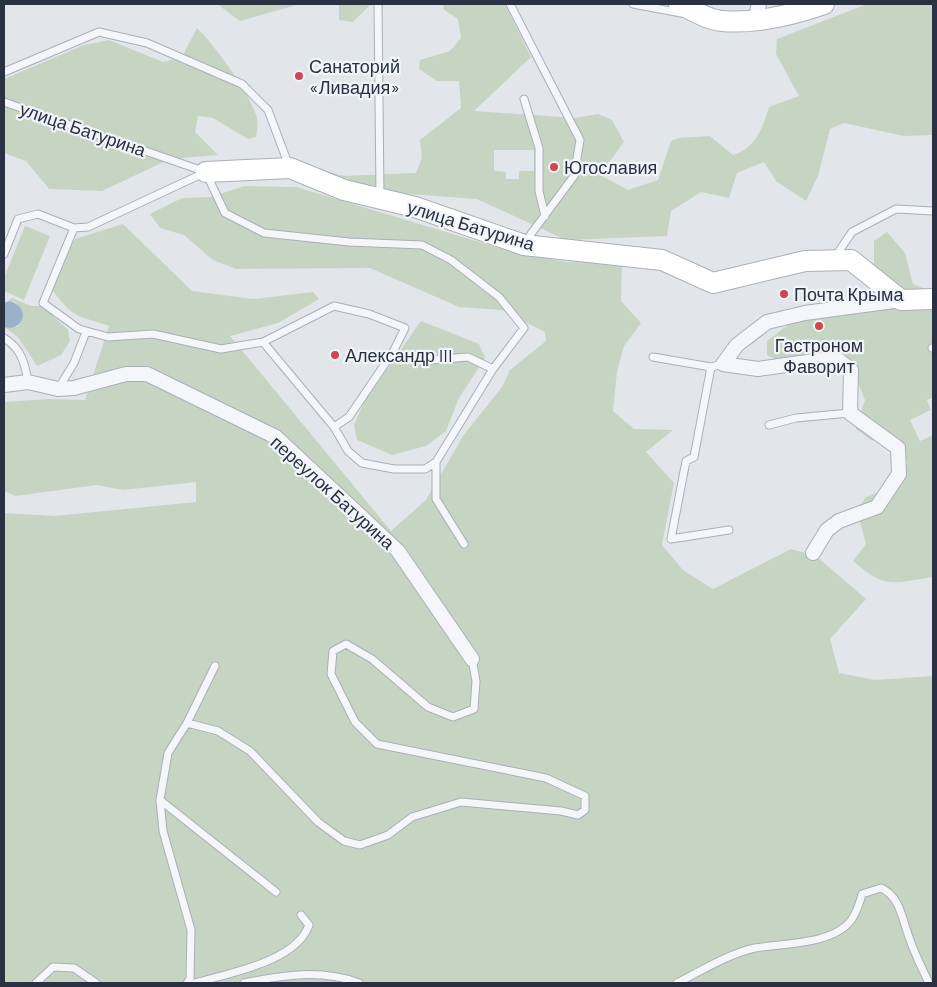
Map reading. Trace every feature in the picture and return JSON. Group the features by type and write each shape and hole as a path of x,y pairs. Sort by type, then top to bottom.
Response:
{"street":[{"path":"679,4 720,21 795,4"},
{"path":"757,12 799,12 824,4"},
{"name":"улица Батурина","path":"206,172 290,168 344,190 416,207 524,245 662,260 713,283 805,261 851,260 901,300"},
{"path":"717,366 736,344 768,322 805,313 901,300 933,299"},
{"path":"717,366 758,369 836,358 851,370 850,413 898,448 899,474 877,507 839,521 827,530 813,553"},
{"name":"переулок Батурина","path":"4,385 28,382 58,389 74,388 126,374 147,374 276,437 398,550 472,659"}],"lane":[{"path":"378,4 380,199"},
{"path":"510,4 580,140 574,176 524,245"},
{"path":"633,4 720,21"},
{"path":"4,72 99,32 147,43 242,84 268,110 290,168"},
{"path":"524,99 539,148 538,191 544,216"},
{"name":"улица Батурина","path":"4,102 206,172"},
{"path":"4,254 18,219 38,214 74,228 88,228 206,172 225,213 264,233 349,242 422,245 451,260 499,297 524,328 493,369 436,462 425,469 394,469 362,463 348,451 334,427 263,342"},
{"path":"833,261 852,232 896,210 933,211"},
{"path":"74,228 43,303 86,332 108,337 153,334 222,349 263,342 334,306 369,314 405,328 394,352 349,417 334,427"},
{"path":"58,389 74,363 86,332"},
{"path":"4,338 14,344 24,361 28,382"},
{"path":"394,352 420,361 468,357 493,369"},
{"path":"653,357 717,366 694,457 686,461 671,539 729,530"},
{"path":"769,425 796,418 850,413"},
{"path":"436,462 436,499 464,544"},
{"path":"187,722 218,731 250,751 318,822 344,841 360,845 388,835 412,817 461,802 578,815 585,810 585,796 546,778 377,744 356,722 331,674 333,651 346,644 372,659 428,707 453,717 474,708 476,681 472,659"},
{"path":"187,983 190,979 191,930 163,831 160,800 168,754 187,722 215,666"},
{"path":"160,800 276,892"},
{"path":"677,983 734,955 754,949 798,944 840,931 851,920 862,894 881,888 888,891 900,908 909,938 929,983"},
{"path":"195,983 277,957 297,945 305,935 309,925 300,916"},
{"path":"36,983 53,967 74,968 96,983"},
{"path":"244,983 303,973 341,976 359,983"}],"green space":[{"path":"217,4 300,4 240,21"},
{"path":"339,4 371,4 353,22 339,20"},
{"path":"444,4 505,4 531,57 474,111 575,118 598,114 612,120 624,142 600,175 628,190 658,180 671,141 679,138 710,136 733,155 747,148 761,129 769,107 799,96 776,54 777,39 867,4 933,4 933,135 904,136 844,123 830,129 818,176 806,201 776,181 764,162 737,173 729,198 701,192 671,211 667,236 566,240 477,199 380,192 320,177 311,167 344,176 416,173 422,158 420,140 461,108 459,81 437,81 419,69 420,60 450,51 461,38 458,19 443,9","holes":["494,150 534,150 534,171 519,171 519,179 506,179 506,172 494,171"]},
{"path":"197,28 222,57 247,96 257,118 256,137 248,139 213,118 198,116 195,132 218,155 170,159 102,191 49,189 26,161 4,153 4,79 84,45 109,40 163,62 182,57"},
{"path":"244,186 296,187 506,250 566,262 622,263 621,301 641,323 624,346 617,371 613,411 634,429 673,430 646,452 674,483 662,545 683,570 713,589 791,549 816,556 866,599 830,639 839,673 875,680 933,676 933,983 4,983 4,513 55,516 196,502 196,482 123,490 97,485 15,496 4,491 4,402 48,399 85,400 109,326 83,318 72,312 53,291 60,266 75,239 123,224 192,291 253,299 313,292 319,299 278,323 230,336 391,531 426,500 463,436 502,387 510,370 546,341 545,332 502,310 459,307 370,268 236,269 213,260 184,235 160,228 150,214 182,198 211,197"},
{"path":"25,226 50,236 24,300 4,291 4,278"},
{"path":"887,232 905,253 913,284 933,292 933,398 927,400 931,410 910,420 920,441 933,435 933,577 899,582 890,582 874,577 853,561 866,544 857,510 866,497 891,488 908,462 894,444 871,440 856,429 865,400 850,362 786,365 767,355 767,341 793,321 850,314 872,291 893,294 874,264 874,241"},
{"path":"12,298 31,306 42,306 68,330 70,341 61,355 37,366 18,337 4,327 17,327 22,321 16,302 9,301"},
{"path":"421,321 479,344 485,358 459,398 446,431 426,446 392,455 357,440 354,425 365,400"}],"water":[{"path":"9,301 16,304 23,313 21,322 11,328 4,327 4,303"}],"place":[{"name":"Санаторий «Ливадия»","path":"299,76"},
{"name":"Югославия","path":"554,167"},
{"name":"Почта Крыма","path":"784,294"},
{"name":"Гастроном Фаворит","path":"819,326"},
{"name":"Александр III","path":"335,355"}]}
